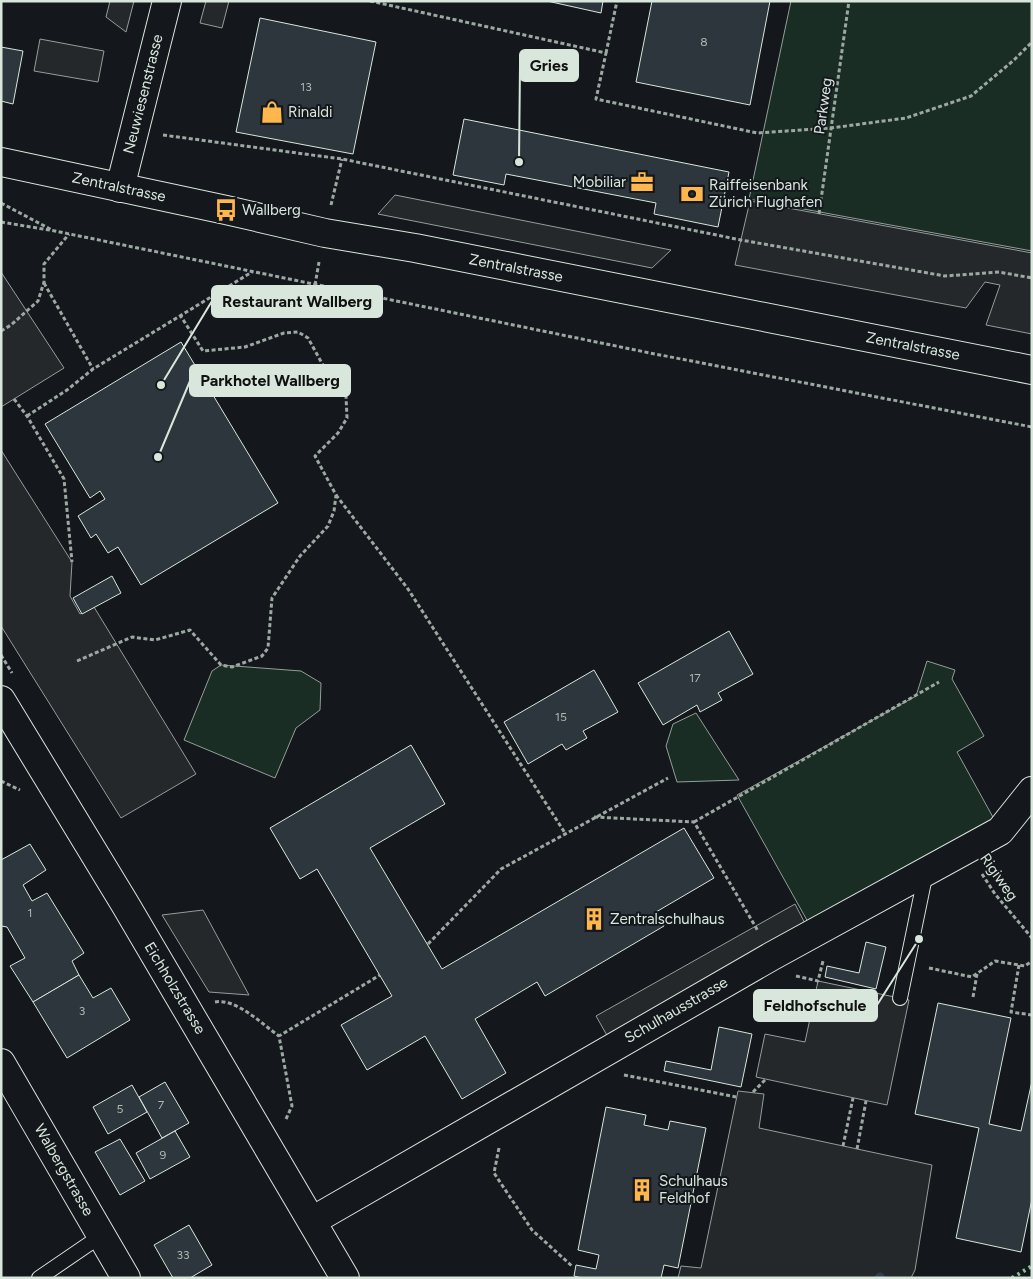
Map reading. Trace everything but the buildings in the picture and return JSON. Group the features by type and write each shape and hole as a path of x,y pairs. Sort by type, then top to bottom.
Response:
{"street":[{"name":"Neuwiesenstrasse","path":"120,188 167,1"},
{"name":"Zentralstrasse","path":"1,162 325,233 415,248 1032,370"},
{"name":"Eichholzstrasse","path":"5,716 187,1009 345,1278"},
{"name":"Schulhausstrasse","path":"312,1222 772,956 1000,831 1032,791"},
{"name":"Walbergstrasse","path":"1,1063 126,1278"}],"lane":[{"path":"900,998 926,872"},
{"path":"39,1278 102,1235"}],"path":[{"path":"370,1 606,53"},
{"path":"616,1 596,99 757,133 831,128 906,118 971,96 1014,60 1032,42"},
{"name":"Parkweg","path":"819,214 849,1"},
{"path":"132,138 162,135 342,159 741,240 945,276 999,272 1032,278"},
{"path":"1,203 55,231"},
{"path":"1,222 55,231 650,353 1032,427"},
{"path":"1,331 11,325 38,301 44,282 44,264 69,234"},
{"path":"27,416 67,390 93,369 252,272"},
{"path":"44,282 93,369"},
{"path":"180,315 203,351 245,347 284,333 298,332 308,338 324,367 346,396 347,418 338,433 315,456 336,495 408,589 565,834"},
{"path":"14,399 27,416 64,479 72,562"},
{"path":"77,661 132,637 154,640 190,630 221,665 232,667 262,656 268,648 272,598 300,556 328,526 334,511 336,495"},
{"path":"594,818 694,822 938,682"},
{"path":"428,944 501,869 668,778"},
{"path":"694,822 772,956"},
{"name":"Rigiweg","path":"967,850 995,894 1032,938"},
{"path":"907,964 972,978 995,961 1025,966 1032,961"},
{"path":"1019,965 1011,1012 1032,1015"},
{"path":"973,997 978,974"},
{"path":"279,1036 380,975"},
{"path":"805,978 818,981"},
{"path":"187,1009 221,1001 237,1006 279,1036 292,1106 286,1120 264,1140"},
{"path":"623,1075 736,1098"},
{"path":"753,1092 766,1080"},
{"path":"843,1146 853,1098"},
{"path":"857,1149 866,1101"},
{"path":"508,1108 494,1173 532,1230 573,1267"}],"green space":[{"path":"791,1 1032,1 1032,251 749,199"},
{"path":"927,661 955,670 952,679 984,736 957,752 994,819 808,922 737,795 916,696"},
{"path":"221,665 301,671 321,683 320,710 296,728 275,778 184,740 212,671"},
{"path":"696,713 739,780 677,782 666,746 673,724"}],"shaded area":[{"path":"110,1 134,1 126,32 106,17"},
{"path":"206,1 229,1 222,28 200,23"},
{"path":"40,39 104,51 98,82 34,71"},
{"path":"395,195 671,250 652,268 378,214"},
{"path":"750,201 1032,253 1032,334 986,325 1000,285 985,282 966,308 735,265"},
{"path":"1,272 64,368 1,407"},
{"path":"1,450 72,562 70,596 80,614 94,607 196,774 121,818 1,626"},
{"path":"795,904 811,935 613,1046 596,1016"},
{"path":"203,910 249,995 209,992 162,915"},
{"path":"818,981 909,1000 887,1105 756,1077 765,1034 805,1042"},
{"path":"738,1091 764,1094 759,1128 932,1165 915,1270 911,1278 678,1278 681,1266 701,1268"}],"hedge":[{"path":"1012,1278 1032,1266"}],"place":[{"name":"Rinaldi","path":"272,112"},
{"name":"Gries","path":"519,162"},
{"name":"Mobiliar","path":"642,182"},
{"name":"Raiffeisenbank Zürich Flughafen","path":"692,194"},
{"name":"Wallberg","path":"226,210"},
{"name":"Restaurant Wallberg","path":"161,385"},
{"name":"Parkhotel Wallberg","path":"158,457"},
{"name":"Zentralschulhaus","path":"594,919"},
{"name":"Feldhofschule","path":"919,939"},
{"name":"Schulhaus Feldhof","path":"642,1190"}]}
